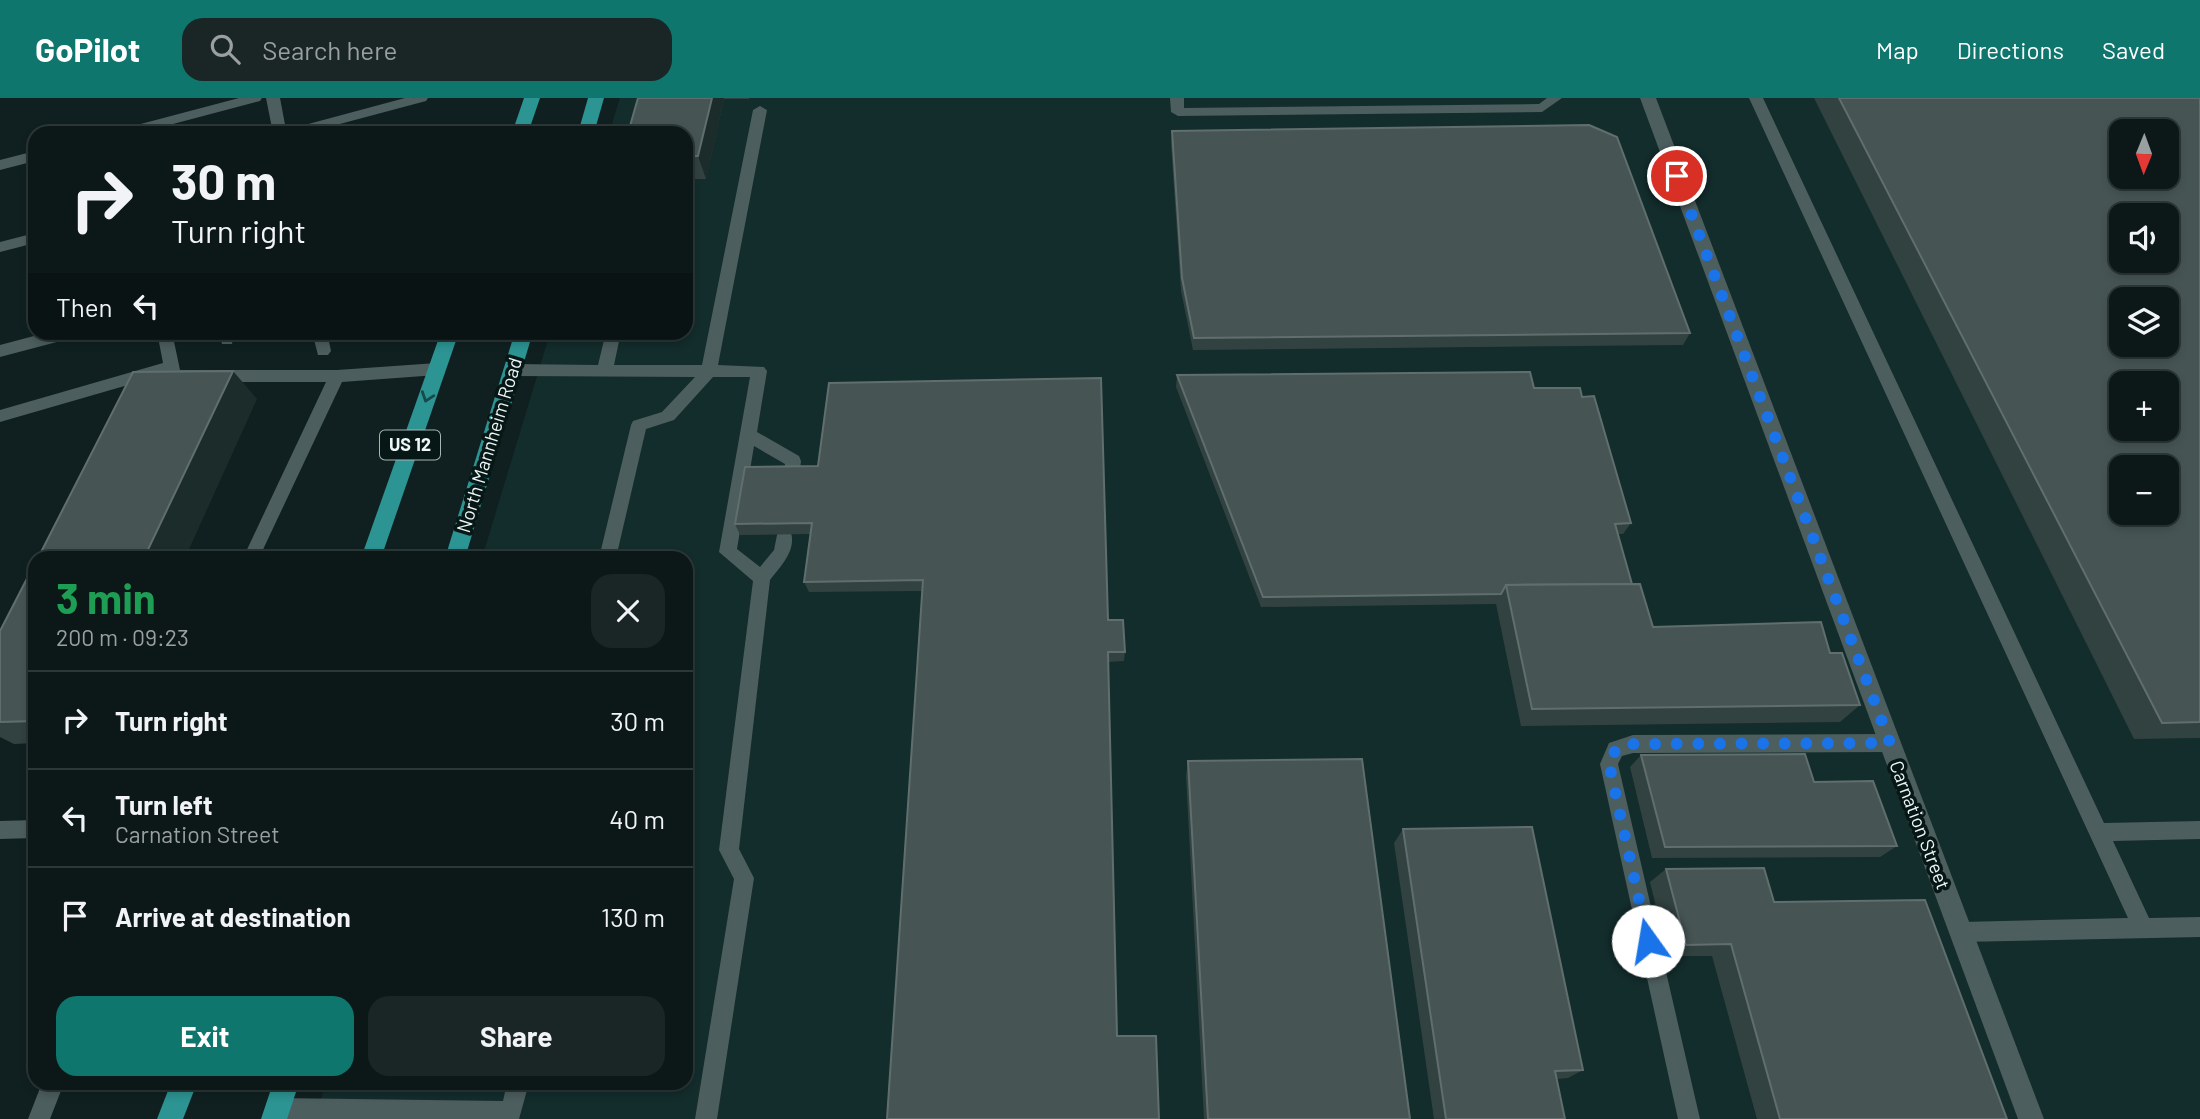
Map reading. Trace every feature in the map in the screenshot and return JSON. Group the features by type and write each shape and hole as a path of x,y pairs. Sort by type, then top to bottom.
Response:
{"main road":[{"path":"522,126 532,98"},
{"path":"588,126 596,98"},
{"name":"US 12","path":"373,551 447,340"},
{"name":"North Mannheim Road","path":"457,551 522,340"},
{"path":"170,1119 181,1090"},
{"path":"276,1114 284,1090"}],"street":[{"name":"Carnation Street","path":"1648,98 2031,1119"}],"lane":[{"path":"149,126 255,98"},
{"path":"273,98 279,126"},
{"path":"316,126 421,98"},
{"path":"1177,98 1178,112 1542,108 1555,98"},
{"path":"1756,98 2143,928"},
{"path":"609,551 639,425 668,416 709,371 760,110"},
{"path":"0,165 28,158"},
{"path":"0,247 28,240"},
{"path":"0,351 42,340"},
{"path":"166,340 174,376 337,376 437,369"},
{"path":"321,340 323,351"},
{"path":"605,369 612,340"},
{"path":"0,416 172,366"},
{"path":"513,370 759,371 728,552 762,578"},
{"path":"254,551 337,376"},
{"path":"748,435 793,461 791,478"},
{"path":"706,1119 744,878 729,850 762,578 782,552 784,535"},
{"path":"1689,1119 1609,764 1616,749 1633,744 1890,743"},
{"path":"0,830 28,829"},
{"path":"2098,832 2200,830"},
{"path":"1961,932 2200,927"},
{"path":"39,1119 50,1090"},
{"path":"276,1114 511,1112 516,1090"}],"shaded area":[{"path":"620,98 2200,98 2200,1119 315,1119 324,1090 693,1090 693,551 484,551 548,340 693,340 693,126 611,126"}],"building":[{"path":"638,98 712,98 698,156 693,156 693,126 630,126"},
{"path":"1839,98 2200,98 2200,722 2162,723"},
{"path":"1589,125 1617,137 1690,333 1194,338 1182,278 1172,131"},
{"path":"233,371 147,551 42,551 133,372"},
{"path":"1530,372 1534,388 1580,388 1582,397 1594,396 1631,523 1615,524 1632,584 1506,585 1501,594 1263,597 1177,375"},
{"path":"1101,378 1108,620 1123,620 1125,652 1108,652 1117,1036 1156,1036 1159,1119 887,1119 923,580 804,582 812,523 735,524 745,467 818,466 829,383"},
{"path":"28,577 28,721 0,722 0,631"},
{"path":"1640,584 1653,627 1821,622 1830,653 1842,653 1860,705 1532,709 1506,585"},
{"path":"1805,754 1814,782 1873,781 1897,846 1665,847 1641,755"},
{"path":"1362,759 1410,1119 1208,1119 1188,761"},
{"path":"1532,827 1583,1070 1555,1071 1565,1119 1446,1119 1403,829"},
{"path":"1764,868 1774,902 1925,900 2007,1119 1780,1119 1731,944 1686,945 1666,869"}],"route":[{"path":"1648,941 1609,764 1616,749 1633,744 1890,743 1677,176"}]}
